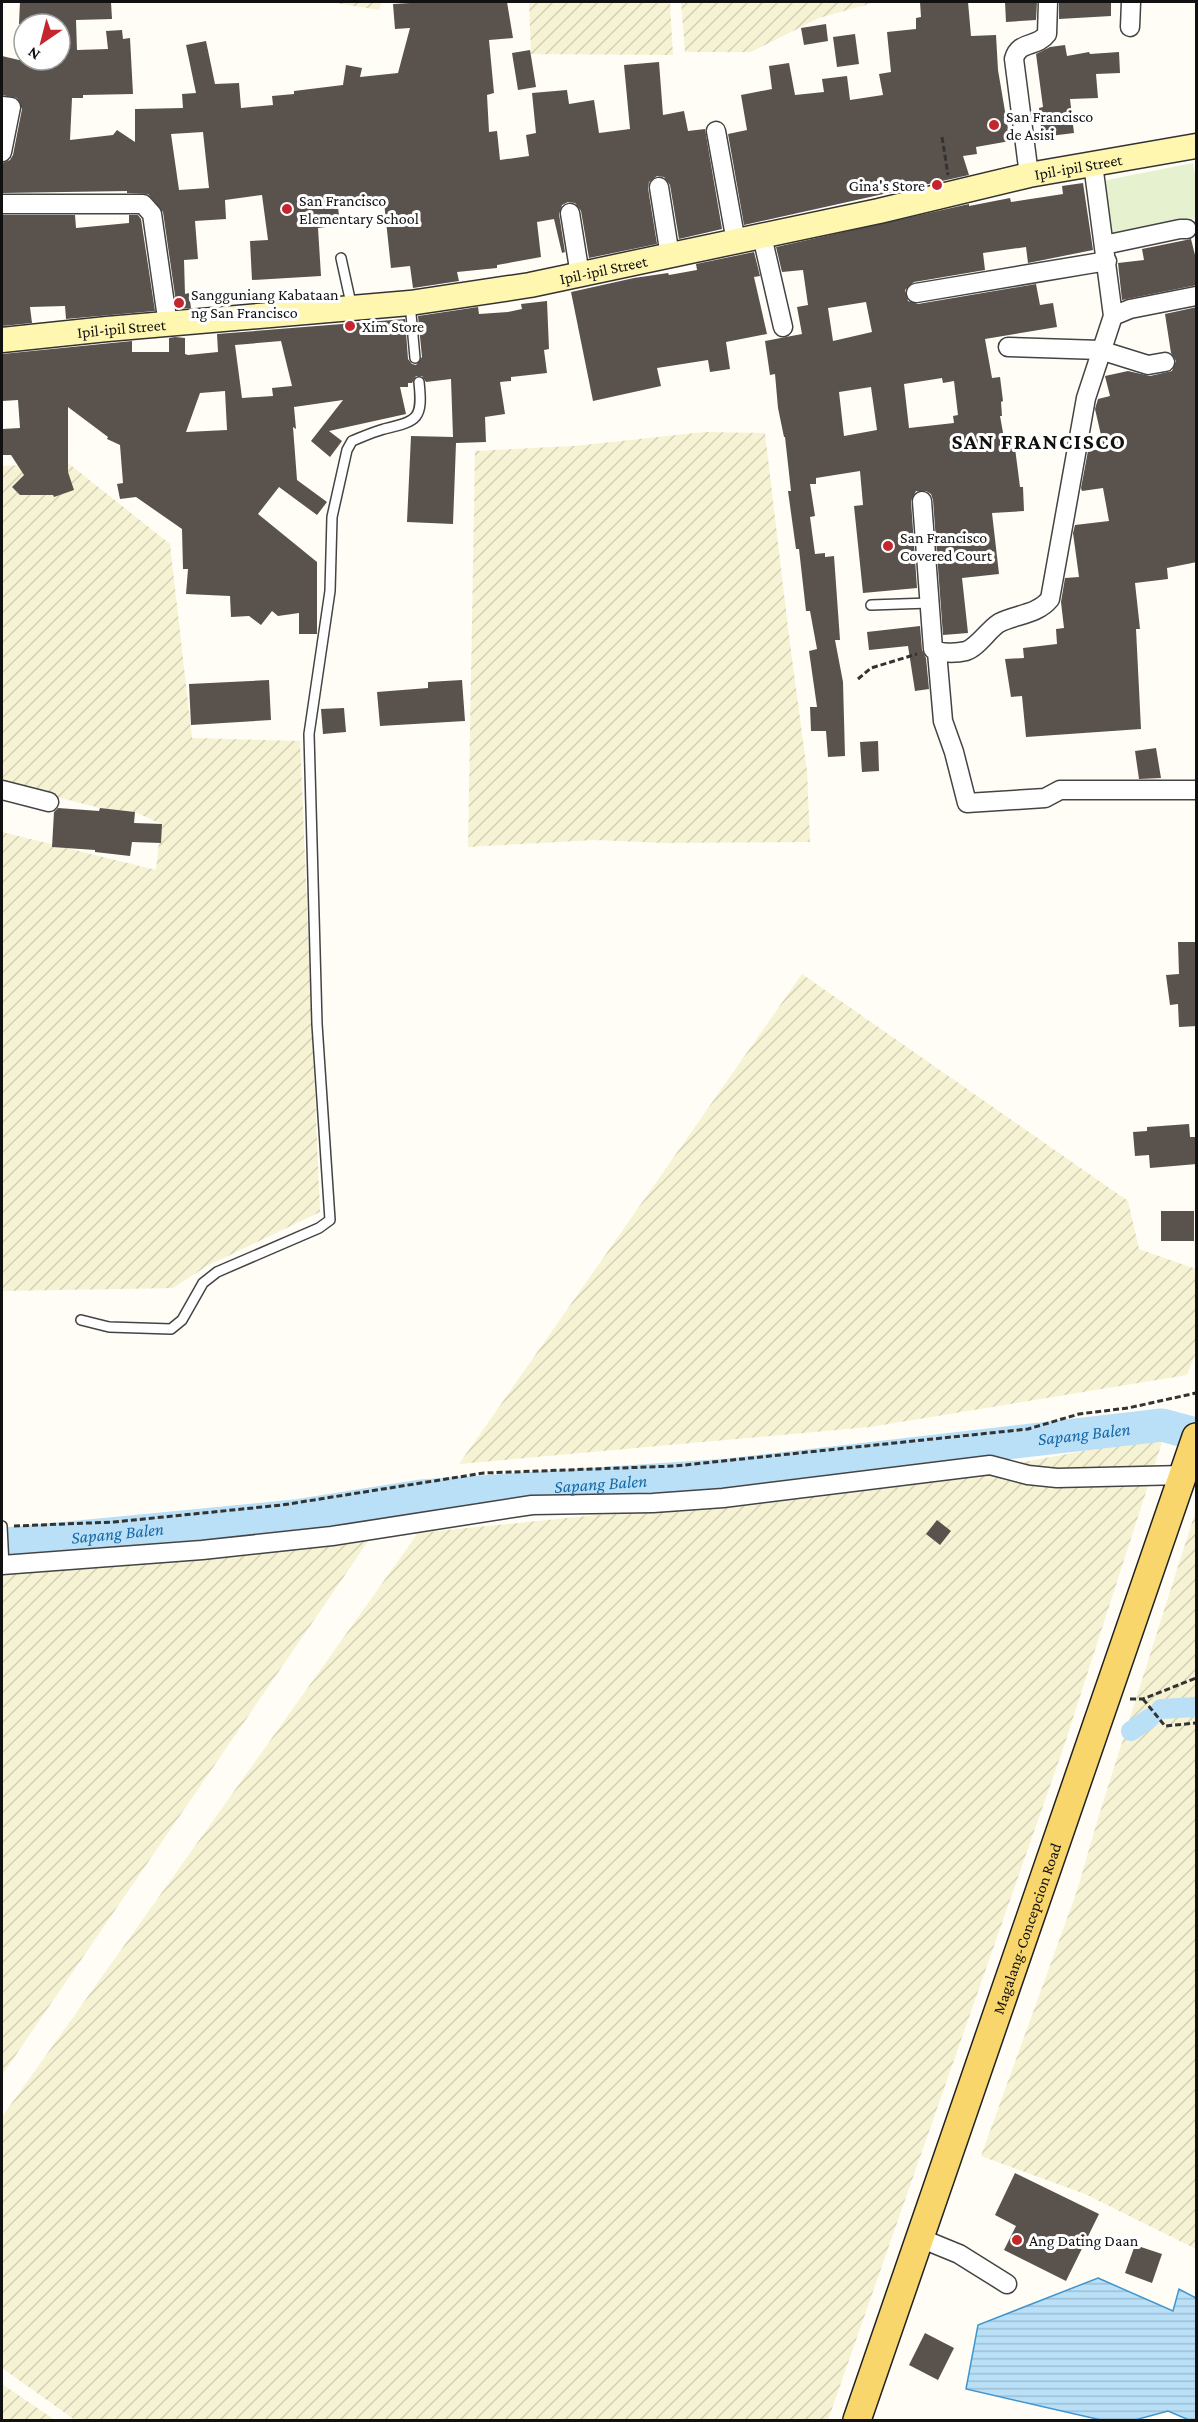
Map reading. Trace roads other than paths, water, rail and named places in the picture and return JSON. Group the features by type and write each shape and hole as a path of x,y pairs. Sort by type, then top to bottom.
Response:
{"main road":[{"name":"Magalang-Concepcion Road","path":"857,2421 1190,1456"}],"street":[{"path":"1029,175 1014,59 1022,45 1040,41 1047,34 1048,2"},
{"path":"1130,27 1131,2"},
{"path":"2,106 11,107 2,152"},
{"path":"716,131 736,242"},
{"name":"Ipil-ipil Street","path":"2,340 107,328 168,325 410,303 530,285 736,242 1029,175 1197,146"},
{"path":"935,650 966,651 996,625 1009,618 1044,607 1050,599 1086,398 1113,316 1093,164"},
{"path":"659,187 670,256"},
{"path":"2,204 143,204 149,208 152,214 168,325"},
{"path":"570,213 580,275"},
{"path":"916,293 1105,253 1180,229 1187,230"},
{"path":"762,236 783,327"},
{"path":"1113,316 1130,309 1197,296"},
{"path":"1008,347 1100,350 1148,365 1165,362"},
{"path":"922,501 929,603 944,722 967,803 1045,798 1060,790 1197,790"},
{"path":"2,790 49,802"},
{"path":"3,1566 201,1550 332,1536 532,1505 653,1503 723,1498 845,1485 990,1465 1028,1475 1057,1478 1102,1478 1190,1456"},
{"path":"920,2238 959,2254 1007,2284"}],"lane":[{"path":"341,258 352,308"},
{"path":"410,303 415,358"},
{"path":"81,1320 109,1327 171,1329 182,1320 203,1283 217,1272 320,1228 330,1220 317,1024 309,734 330,591 332,518 347,450 352,441 407,424 418,415 422,404 419,382"},
{"path":"872,606 929,603"},
{"path":"3,1566 4,1526"}],"water":[{"path":"1098,2278 1173,2311 1179,2289 1196,2298 1196,2420 1189,2420 1168,2411 1135,2420 1101,2420 966,2389 978,2325"}],"waterway":[{"name":"Sapang Balen","path":"6,1544 295,1516 421,1496 729,1475 1162,1425 1196,1434"},
{"path":"1161,1709 1196,1707"},
{"path":"1131,1731 1150,1718"}],"place":[{"name":"San Francisco de Asisi","path":"994,125"},
{"name":"Gina's Store","path":"937,185"},
{"name":"San Francisco Elementary School","path":"287,209"},
{"name":"Sangguniang Kabataan ng San Francisco","path":"179,303"},
{"name":"Xim Store","path":"350,326"},
{"name":"San Francisco Covered Court","path":"888,546"},
{"name":"Ang Dating Daan","path":"1017,2240"}],"district":[{"name":"SAN FRANCISCO","path":"1039,441"}]}
